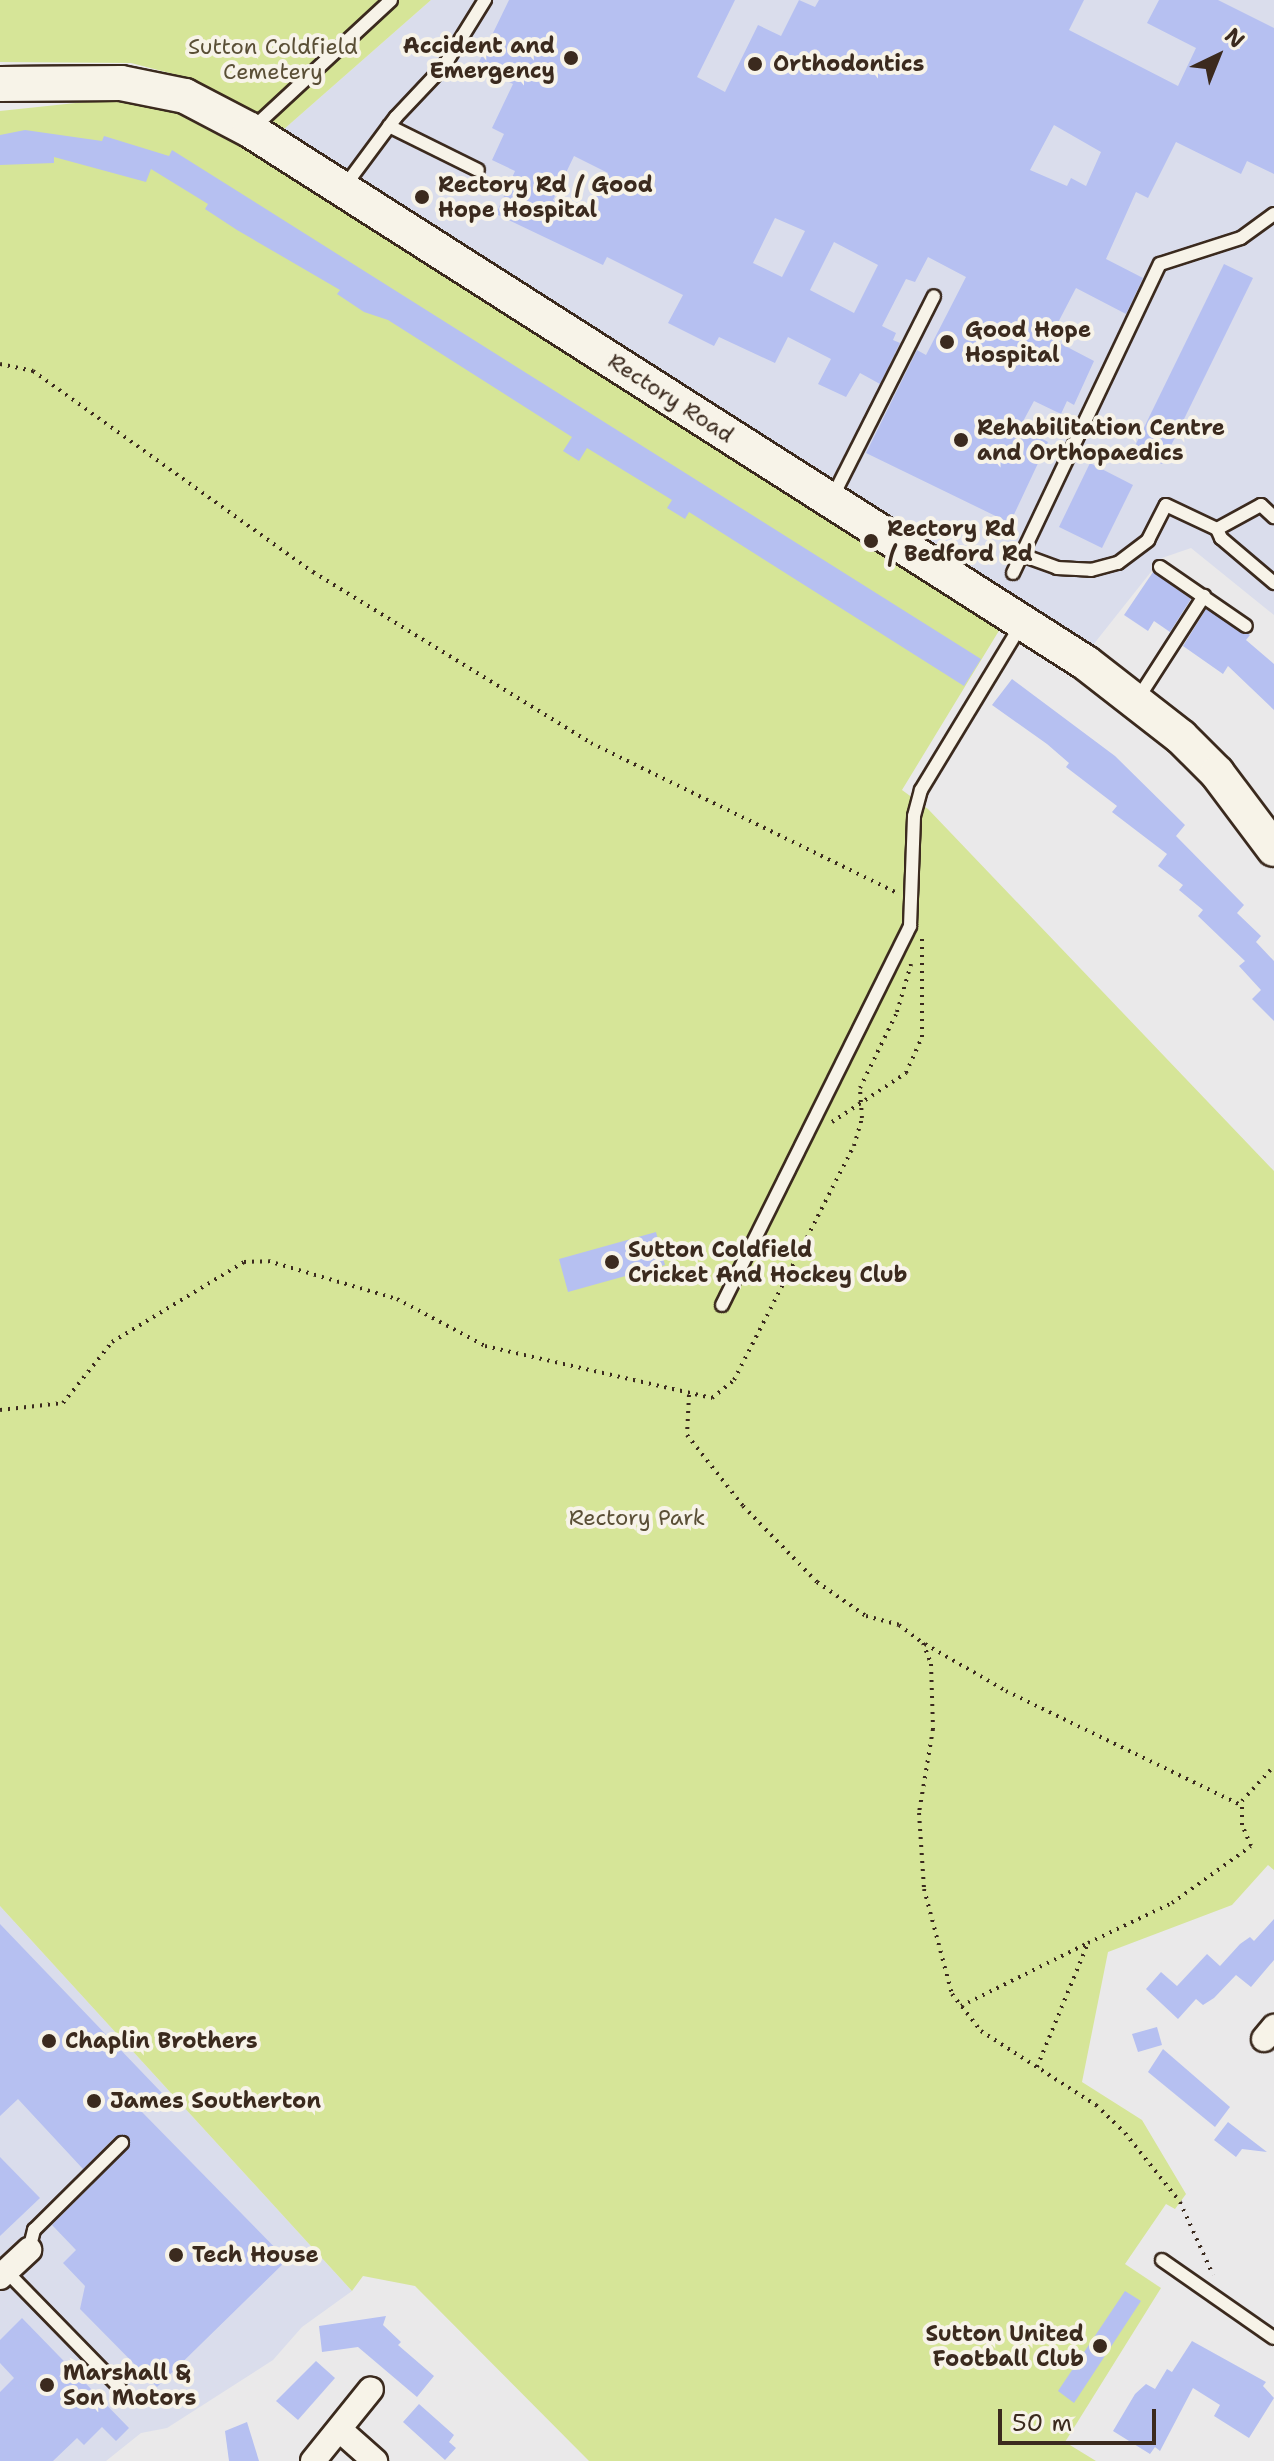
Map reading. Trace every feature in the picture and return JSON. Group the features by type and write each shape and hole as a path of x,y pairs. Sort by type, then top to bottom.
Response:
{"street":[{"name":"Rectory Road","path":"0,84 121,83 185,96 250,130 1023,622 1137,700 1217,773 1274,849"},
{"path":"3,2274 29,2250"},
{"path":"313,2461 371,2389"},
{"path":"340,2430 375,2461"}],"lane":[{"path":"250,130 391,0"},
{"path":"342,189 389,126 444,66 485,0"},
{"path":"389,126 478,170"},
{"path":"1013,573 1160,264 1241,238 1274,214"},
{"path":"831,500 934,296"},
{"path":"1022,555 1057,568 1091,570 1118,563 1148,540 1166,505 1217,529 1274,583"},
{"path":"1217,529 1261,505 1274,517"},
{"path":"1160,567 1246,626"},
{"path":"1137,700 1204,596"},
{"path":"722,1305 910,926 914,901 916,801 1023,622"},
{"path":"29,2250 34,2230 122,2143"},
{"path":"1162,2260 1274,2338"},
{"path":"3,2274 120,2388"}],"path":[{"path":"0,364 33,371 313,572 591,743 914,901"},
{"path":"0,1410 63,1403 112,1342 244,1262 268,1261 397,1299 485,1346 712,1398 734,1380 854,1146 861,1103 860,1088 897,1012 922,927 922,1037 906,1073 861,1103 806,1138"},
{"path":"689,1395 687,1435 743,1506 817,1582 866,1616 899,1625 923,1643 1006,1691 1243,1806"},
{"path":"923,1643 931,1664 933,1729 919,1813 924,1889 937,1925 945,1977 960,2007 981,2031 1096,2105 1153,2166 1180,2202 1228,2307"},
{"path":"960,2007 1172,1903 1251,1846 1243,1806 1274,1766"},
{"path":"1037,2067 1088,1943"}],"shaded area":[{"name":"Good Hope Hospital","path":"431,0 1274,0 1274,615 1191,548 1162,558 1093,645 283,130"},
{"path":"0,1906 352,2291 302,2327 273,2360 167,2428 141,2433 106,2461 0,2461"}],"green space":[{"name":"Sutton Coldfield Cemetery","path":"0,0 431,0 283,130 185,77 131,63 0,62"},
{"name":"Rectory Park","path":"104,100 170,110 241,147 1000,629 902,790 928,809 1274,1171 1274,1870 1268,1865 1232,1905 1108,1952 1082,2082 1142,2120 1186,2194 1175,2209 1166,2204 1125,2264 1161,2288 1065,2442 1096,2461 589,2461 415,2286 363,2276 352,2291 0,1906 0,111"}],"building":[{"path":"509,0 735,0 697,77 725,92 758,25 781,36 799,0 815,7 819,0 1084,0 1069,30 1178,86 1196,48 1147,23 1159,0 1218,0 1274,28 1274,174 1247,161 1241,174 1176,142 1148,198 1136,192 1106,259 1143,278 1126,314 1076,288 1050,338 1094,361 1074,405 1067,401 1061,414 1034,401 1020,427 1048,442 1010,523 866,453 917,350 926,355 966,277 928,257 915,282 906,279 882,326 896,333 893,340 900,343 880,384 860,373 846,397 818,384 831,359 788,337 775,363 719,337 714,346 668,323 683,295 607,257 603,265 496,214 515,171 492,160 504,134 492,128 513,84 477,66","holes":["1054,125 1101,152 1086,186 1071,178 1067,186 1030,170","574,156 608,173 586,217 553,200","775,218 805,231 782,277 753,263","834,242 878,265 854,313 810,290"]},
{"path":"25,130 102,141 104,136 169,156 172,150 981,659 964,686 689,512 685,519 667,508 672,500 587,448 579,461 563,451 572,437 388,320 364,312 337,294 340,290 237,230 205,209 208,204 151,169 146,182 54,157 54,163 0,165 0,135"},
{"path":"1224,264 1253,278 1162,464 1133,450"},
{"path":"1090,463 1133,485 1102,548 1059,527"},
{"path":"1153,572 1191,599 1170,632 1154,621 1148,631 1124,615"},
{"path":"1206,609 1250,635 1246,640 1274,664 1274,710 1228,666 1223,674 1183,646"},
{"path":"1012,679 1115,756 1185,825 1176,836 1244,905 1237,913 1261,936 1256,942 1274,961 1274,1021 1252,999 1261,990 1239,966 1245,961 1198,916 1203,910 1179,890 1183,885 1158,866 1167,854 1112,812 1117,806 1066,767 1069,763 1047,744 992,705"},
{"name":"Sutton Coldfield Cricket And Hockey Club","path":"656,1232 665,1265 568,1292 559,1259"},
{"path":"1274,1919 1274,1960 1251,1987 1236,1975 1203,2005 1196,1999 1178,2019 1146,1989 1161,1972 1177,1986 1207,1954 1220,1966 1240,1944 1250,1937 1254,1941"},
{"name":"Tech House","path":"0,1924 162,2093 142,2112 287,2260 157,2387 80,2309 85,2286 63,2263 76,2250 52,2225 128,2149 129,2137 116,2136 83,2169 18,2099 0,2116"},
{"path":"1157,2027 1162,2045 1138,2052 1132,2034"},
{"path":"1163,2049 1230,2107 1215,2127 1148,2072"},
{"path":"1228,2122 1267,2152 1242,2149 1236,2157 1214,2140"},
{"path":"0,2157 40,2198 0,2236"},
{"name":"Sutton United Football Club","path":"1125,2291 1141,2301 1074,2403 1058,2391"},
{"path":"386,2316 383,2325 401,2342 398,2345 434,2376 417,2397 358,2347 322,2352 319,2326"},
{"name":"Marshall & Son Motors","path":"22,2318 129,2428 116,2441 102,2427 84,2445 77,2438 53,2461 0,2461 0,2392 14,2378 0,2363 0,2340"},
{"path":"1192,2341 1266,2382 1263,2386 1274,2398 1249,2438 1214,2416 1220,2405 1193,2388 1160,2451 1155,2447 1150,2454 1113,2431 1135,2394 1146,2384 1155,2389 1167,2369 1172,2372"},
{"path":"316,2361 335,2378 298,2420 276,2401"},
{"path":"419,2404 454,2435 449,2442 456,2448 445,2460 403,2422"},
{"path":"247,2422 259,2461 229,2461 225,2431"}],"place":[{"name":"Accident and Emergency","path":"571,58"},
{"name":"Orthodontics","path":"755,64"},
{"name":"Rectory Rd / Good Hope Hospital","path":"422,197"},
{"name":"Good Hope Hospital","path":"947,342"},
{"name":"Rehabilitation Centre and Orthopaedics","path":"961,440"},
{"name":"Rectory Rd / Bedford Rd","path":"871,541"},
{"name":"Sutton Coldfield Cricket And Hockey Club","path":"612,1262"},
{"name":"Chaplin Brothers","path":"49,2041"},
{"name":"James Southerton","path":"94,2101"},
{"name":"Tech House","path":"176,2255"},
{"name":"Sutton United Football Club","path":"1100,2346"},
{"name":"Marshall & Son Motors","path":"47,2385"}]}
